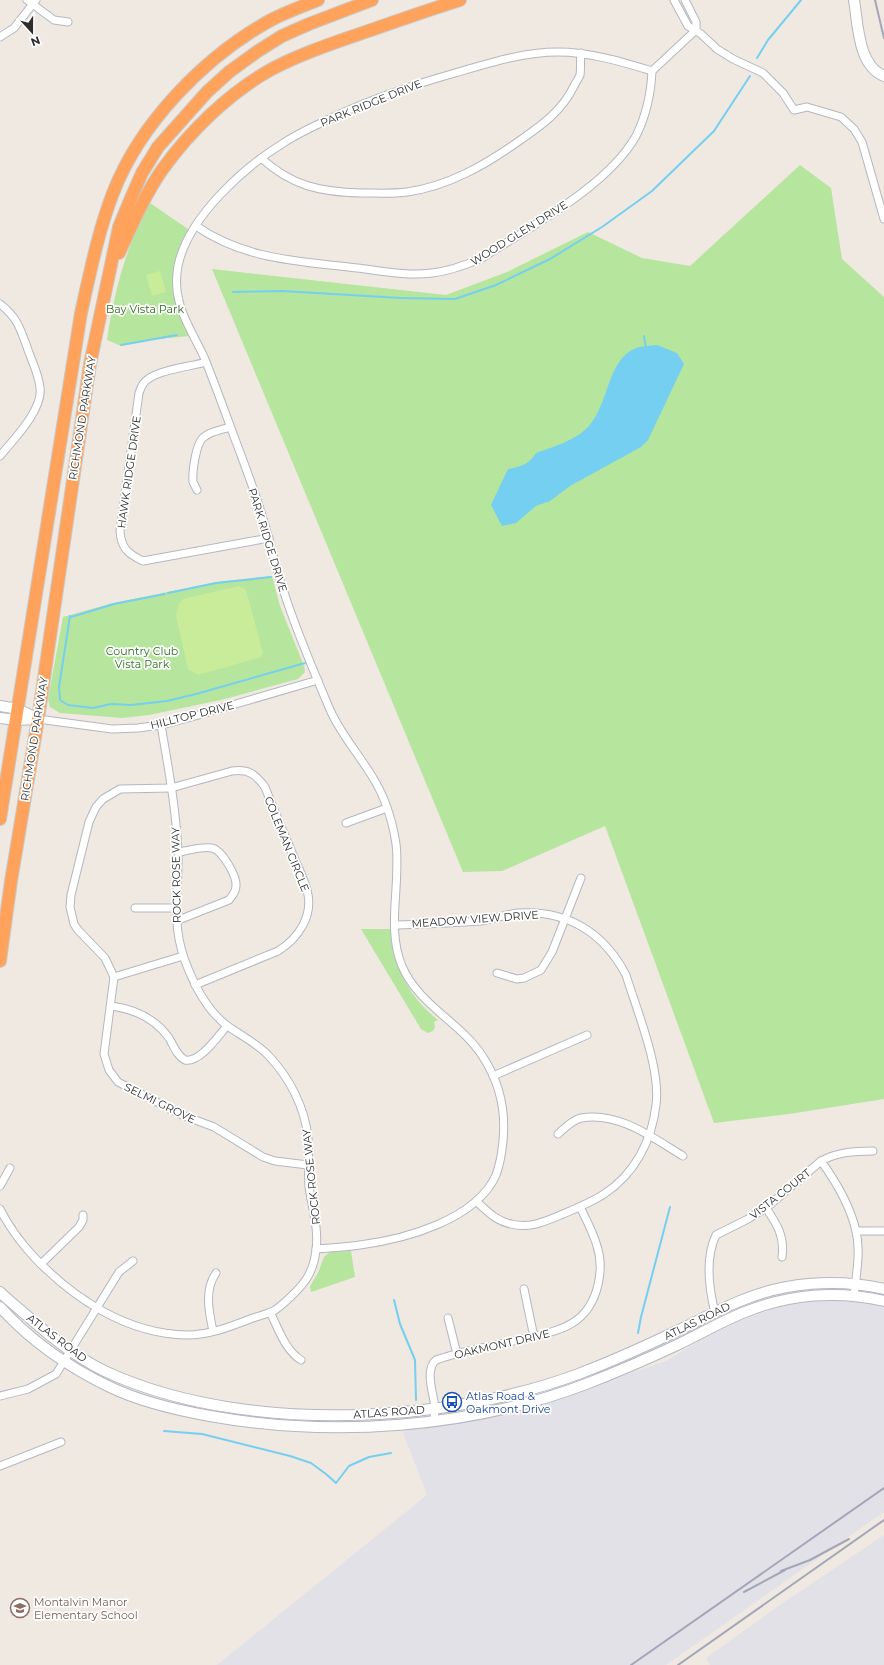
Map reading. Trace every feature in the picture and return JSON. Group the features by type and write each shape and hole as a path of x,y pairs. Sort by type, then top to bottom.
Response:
{"highway":[{"name":"RICHMOND PARKWAY","path":"0,819 81,313 104,218 113,192 142,138 165,108 216,57 271,20 318,0"},
{"name":"RICHMOND PARKWAY","path":"0,961 11,880 38,719 90,364 119,227 130,198 142,173 158,148 207,92 229,72 282,36 372,0"},
{"path":"108,276 132,222 162,170 189,136 215,111 269,71 293,59 328,45 460,0"}],"street":[{"path":"674,0 688,26 696,30 722,52 763,73 783,93 794,110 807,107 841,117 854,129 862,142 884,219"},
{"path":"652,71 696,30 696,22 685,0"},
{"path":"854,0 863,52 867,62 872,68 877,73 884,76"},
{"path":"0,37 14,28 32,1 54,20 68,22"},
{"name":"PARK RIDGE DRIVE","path":"316,1249 359,1246 414,1233 448,1220 463,1211 486,1191 495,1176 501,1157 504,1116 501,1095 482,1056 469,1040 426,1002 413,986 402,967 396,947 396,846 387,808 377,784 357,752 343,735 318,680 284,594 263,518 206,362 182,312 178,300 176,285 178,266 184,247 196,226 231,185 260,158 287,140 341,114 391,93 509,58 556,52 581,53 652,71"},
{"path":"260,158 273,170 285,177 319,190 336,192 406,192 426,188 476,169 499,155 540,126 555,113 564,104 580,75 581,53"},
{"path":"872,68 884,71"},
{"name":"WOOD GLEN DRIVE","path":"196,226 212,237 238,249 274,258 415,275 449,271 465,266 482,258 577,197 604,174 623,155 636,136 644,116 651,91 652,71"},
{"path":"0,304 11,312 19,327 41,390 38,402 30,419 0,456"},
{"name":"HAWK RIDGE DRIVE","path":"206,362 165,372 148,379 143,384 139,393 120,531 122,546 127,552 143,561 269,538"},
{"path":"197,490 193,481 199,442 211,433 230,427"},
{"name":"HILLTOP DRIVE","path":"0,706 17,715 38,719 112,729 138,728 160,725 263,697 318,680"},
{"name":"HILLTOP DRIVE","path":"0,718 17,715"},
{"name":"ROCK ROSE WAY","path":"0,1209 19,1240 65,1286 96,1308 127,1323 158,1332 188,1335 214,1331 270,1312 285,1301 307,1279 314,1263 316,1229 308,1165 308,1136 305,1120 291,1086 267,1054 250,1040 227,1026 214,1013 195,985 183,956 177,931 175,908 178,852 171,788 160,725"},
{"name":"COLEMAN CIRCLE","path":"171,788 232,770 242,769 250,772 258,778 265,787 307,890 308,902 304,924 297,936 288,945 278,951 195,985"},
{"path":"171,788 120,789 103,799 96,807 89,822 71,895 70,907 78,930 104,958 114,977 183,956"},
{"path":"346,823 387,808"},
{"path":"176,921 229,900 235,893 237,885 222,854 214,848 207,847 178,852"},
{"path":"497,973 517,979 524,978 541,970 552,952 581,878"},
{"path":"135,908 175,908"},
{"name":"MEADOW VIEW DRIVE","path":"395,925 470,922 529,913 552,915 584,928 604,942 613,952 626,975 650,1054 656,1078 656,1104 649,1136 644,1150 636,1163 605,1194 580,1207 541,1223 521,1226 500,1220 491,1215 476,1201"},
{"name":"SELMI GROVE","path":"114,977 104,1054 109,1070 118,1082 182,1115 214,1127 263,1157 275,1161 308,1165"},
{"path":"111,1006 133,1010 153,1021 169,1039 177,1053 185,1060 196,1059 201,1055 227,1026"},
{"path":"493,1076 587,1035"},
{"path":"558,1134 571,1123 580,1118 603,1118 626,1124 683,1156"},
{"name":"VISTA COURT","path":"715,1313 709,1282 710,1262 716,1235 766,1208 822,1161 840,1152 873,1151"},
{"path":"822,1161 842,1193 856,1231 857,1261 854,1296"},
{"path":"0,1186 10,1168"},
{"name":"OAKMONT DRIVE","path":"434,1421 435,1409 430,1376 431,1366 436,1360 559,1331 578,1319 586,1310 593,1299 597,1288 600,1267 597,1245 580,1207"},
{"path":"766,1208 774,1218 781,1233 784,1248 782,1257"},
{"path":"42,1264 78,1227 83,1220 83,1215"},
{"path":"856,1231 884,1231"},
{"path":"0,1396 28,1389 56,1374 119,1272 133,1261"},
{"path":"214,1331 208,1297 211,1279 216,1273"},
{"name":"ATLAS ROAD","path":"0,1292 38,1325 82,1359 136,1384 186,1399 232,1408 298,1414 363,1415 435,1409 495,1398 580,1374 619,1358 750,1297 788,1287 825,1283 855,1284 884,1289"},
{"path":"524,1288 534,1336"},
{"name":"ATLAS ROAD","path":"0,1307 29,1335 64,1361 111,1388 144,1400 183,1411 230,1420 298,1426 359,1428 434,1421 513,1406 584,1385 657,1354 743,1313 769,1304 804,1296 854,1296 884,1301"},
{"path":"270,1312 289,1349 301,1360"},
{"path":"448,1318 457,1354"},
{"path":"0,1466 61,1442"}],"shaded area":[{"path":"837,1299 884,1305 884,1512 666,1665 217,1665 427,1495 402,1430 506,1416 666,1361 724,1326 796,1301"},
{"path":"884,1535 884,1665 710,1665 706,1658 774,1609"}],"green space":[{"path":"800,165 831,188 842,259 884,297 884,1099 789,1114 714,1123 605,826 502,871 463,872 212,269 446,295 507,272 588,232 642,258 690,266"},
{"name":"Bay Vista Park","path":"150,203 188,229 176,259 173,282 178,306 190,336 157,339 121,346 107,340 113,304 122,270 134,236"},
{"path":"160,271 166,292 152,296 146,275"},
{"name":"Country Club Vista Park","path":"272,576 280,606 304,666 305,672 298,679 225,699 149,715 122,718 60,713 50,707 48,699 63,617 113,603 217,582"},
{"path":"239,586 246,590 263,653 261,657 198,675 188,669 176,615 179,604 183,599"},
{"path":"361,929 389,929 395,932 391,940 393,952 401,974 420,1003 438,1020 434,1022 435,1027 433,1031 428,1033 421,1029"},
{"path":"351,1251 355,1277 311,1292 310,1286 318,1273 324,1257 330,1252"}],"water":[{"path":"657,345 677,353 684,364 648,440 641,447 570,486 550,501 536,506 516,523 502,526 491,505 508,469 524,464 531,460 536,453 564,443 583,432 595,418 619,362 626,354 636,348"}],"waterway":[{"path":"757,58 768,40 801,0"},
{"path":"233,292 282,291 401,298 455,299 496,285 550,259 602,227 652,191 714,131 750,76"},
{"path":"121,345 177,335"},
{"path":"644,336 646,348"},
{"path":"168,593 216,583 271,577"},
{"path":"71,617 114,604 165,594"},
{"path":"70,616 59,687 60,700 68,705 93,708 111,704 131,705 167,701 305,663"},
{"path":"638,1333 670,1207"},
{"path":"394,1300 400,1324 415,1360 416,1400"},
{"path":"164,1431 202,1434 290,1456 311,1463 336,1483 349,1466 369,1457 391,1453"}],"railway":[{"path":"875,0 884,38"},
{"path":"631,1665 884,1488"},
{"path":"678,1665 884,1520"},
{"path":"781,1571 810,1560 849,1539"},
{"path":"744,1592 785,1570"}],"place":[{"name":"Atlas Road & Oakmont Drive","path":"452,1402"},
{"name":"Montalvin Manor Elementary School","path":"20,1608"}]}
